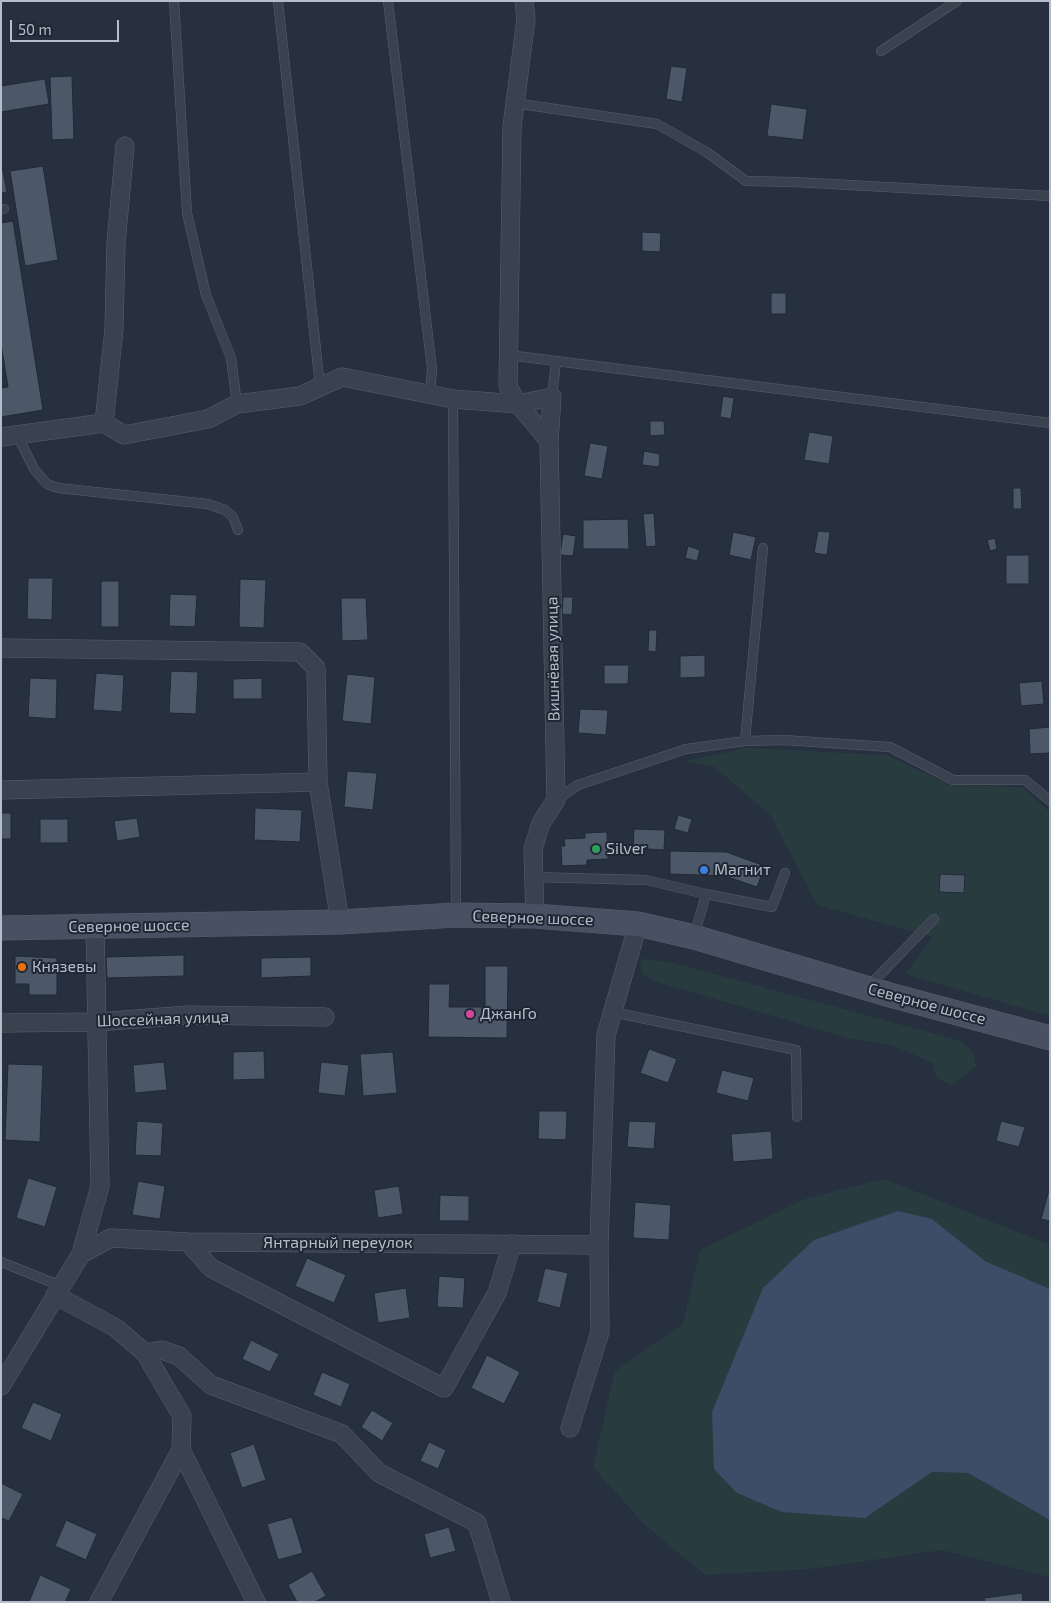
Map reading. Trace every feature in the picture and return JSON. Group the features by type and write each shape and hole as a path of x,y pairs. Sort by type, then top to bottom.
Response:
{"main road":[{"name":"Северное шоссе","path":"1,928 340,922 456,915 535,916 638,924 694,937 867,988 1050,1038"}],"street":[{"path":"524,1 526,19 512,127 508,386 518,404 549,441"},
{"path":"104,423 114,329 116,243 125,146"},
{"path":"9,436 104,423 124,435 208,419 237,404 300,396 342,377 453,399 518,404 552,397"},
{"name":"Вишнёвая улица","path":"552,397 549,441 556,800"},
{"path":"1,648 300,652 316,668 318,782 340,922"},
{"path":"1,790 318,782"},
{"path":"535,916 532,849 541,823 556,800"},
{"path":"570,1428 600,1332 599,1245 606,1035 638,924"},
{"path":"1,1386 81,1254 100,1186 95,926"},
{"name":"Шоссейная улица","path":"1,1023 98,1022 188,1015 325,1017"},
{"name":"Янтарный переулок","path":"81,1254 112,1238 188,1242 599,1245"},
{"path":"188,1242 211,1268 444,1388 497,1293 512,1244"},
{"path":"58,1291 116,1328 145,1353 182,1416 180,1450 99,1602"},
{"path":"145,1353 162,1350 179,1356 211,1385 342,1434 379,1474 477,1522 502,1602"},
{"path":"180,1450 256,1602"}],"lane":[{"path":"174,1 187,212 206,295 231,358 237,404"},
{"path":"278,1 320,386"},
{"path":"388,1 432,369 430,394"},
{"path":"881,51 957,1"},
{"path":"514,103 557,107 657,124 708,153 746,181 1050,196"},
{"path":"508,355 1050,423"},
{"path":"552,397 556,362"},
{"path":"453,399 456,915"},
{"path":"9,436 48,484 58,488 208,504 226,510 233,518 238,530"},
{"path":"745,741 763,548"},
{"path":"556,800 578,785 686,749 745,741 783,740 890,747 953,780 1025,780 1050,802"},
{"path":"532,877 646,880 772,907 785,872"},
{"path":"694,937 706,894"},
{"path":"867,988 934,919"},
{"path":"612,1012 796,1050 796,1117"},
{"path":"1,1262 58,1291"}],"green space":[{"path":"746,748 886,755 950,785 1022,787 1050,812 1050,1016 905,974 933,937 817,905 771,816 715,767 685,761"},
{"path":"640,959 670,962 961,1041 973,1052 976,1066 952,1085 937,1078 933,1063 892,1045 848,1038 654,981 642,974"},
{"path":"884,1179 1050,1245 1050,1289 985,1261 932,1219 865,1518 932,1472 968,1473 1050,1520 1050,1577 942,1550 810,1569 705,1575 644,1524 593,1467 615,1371 683,1324 700,1250 805,1199"}],"water":[{"path":"898,1211 932,1219 985,1261 1050,1289 1050,1520 968,1473 932,1472 865,1518 782,1512 737,1493 714,1469 712,1412 763,1288 814,1240"}],"building":[{"path":"671,66 687,68 682,102 666,99"},
{"path":"72,76 74,139 52,140 50,77"},
{"path":"45,79 49,104 1,112 1,86"},
{"path":"771,104 807,109 803,140 767,136"},
{"path":"1,161 7,192 1,193"},
{"path":"43,166 58,260 25,266 10,171"},
{"path":"13,221 43,410 1,417 1,388 8,387 1,344 1,223"},
{"path":"642,232 661,233 660,252 642,251"},
{"path":"771,293 786,293 786,314 771,314"},
{"path":"723,396 734,398 731,419 720,417"},
{"path":"650,421 664,421 665,435 650,436"},
{"path":"809,432 833,436 829,464 804,460"},
{"path":"590,443 608,446 602,479 584,476"},
{"path":"644,451 660,454 659,467 642,465"},
{"path":"1013,488 1021,488 1022,509 1013,509"},
{"path":"654,513 656,546 646,547 643,514"},
{"path":"628,519 629,549 583,549 583,520"},
{"path":"818,531 830,532 827,555 814,553"},
{"path":"733,532 756,537 751,560 729,555"},
{"path":"563,534 576,536 573,556 560,555"},
{"path":"995,538 997,549 990,551 987,540"},
{"path":"688,546 700,550 697,561 685,558"},
{"path":"1006,555 1029,555 1029,584 1006,584"},
{"path":"28,578 53,578 52,620 27,619"},
{"path":"240,579 266,580 264,628 239,627"},
{"path":"101,581 119,581 119,627 101,627"},
{"path":"170,594 197,595 195,627 169,626"},
{"path":"563,597 573,597 572,615 562,614"},
{"path":"341,598 366,598 368,640 342,641"},
{"path":"649,630 657,630 656,652 648,651"},
{"path":"705,655 705,677 680,678 680,656"},
{"path":"604,665 629,665 628,684 604,684"},
{"path":"171,671 198,672 196,714 169,713"},
{"path":"96,673 124,675 122,712 93,710"},
{"path":"347,674 375,677 371,724 342,721"},
{"path":"30,678 57,679 56,719 28,717"},
{"path":"262,678 262,699 233,699 233,679"},
{"path":"1042,681 1044,704 1021,706 1019,683"},
{"path":"580,709 608,710 606,735 578,733"},
{"path":"1050,727 1050,753 1030,754 1029,729"},
{"path":"347,771 377,773 373,810 344,807"},
{"path":"255,808 302,810 300,842 254,840"},
{"path":"1,813 11,813 11,839 1,839"},
{"path":"678,815 692,819 688,833 674,829"},
{"path":"137,818 140,837 117,841 114,821"},
{"path":"40,819 68,819 68,843 40,843"},
{"path":"634,829 665,830 664,850 633,848"},
{"path":"607,832 608,859 587,860 587,865 562,866 561,846 565,846 564,839 585,838 585,833"},
{"path":"670,851 726,852 765,866 757,887 725,876 670,874"},
{"path":"940,874 965,875 964,893 939,892"},
{"path":"184,955 184,976 107,978 106,957"},
{"path":"15,956 57,958 57,995 29,995 29,984 15,984"},
{"path":"311,957 311,976 261,978 261,958"},
{"path":"485,966 508,966 507,1038 428,1037 429,984 450,984 449,1007 485,1007"},
{"path":"649,1049 677,1059 668,1083 640,1073"},
{"path":"264,1051 265,1079 233,1080 233,1052"},
{"path":"393,1052 397,1093 363,1096 360,1054"},
{"path":"164,1062 167,1090 135,1093 133,1065"},
{"path":"321,1062 349,1065 345,1096 318,1093"},
{"path":"8,1064 43,1065 40,1142 5,1140"},
{"path":"722,1070 754,1078 748,1101 716,1093"},
{"path":"539,1111 567,1111 566,1140 538,1139"},
{"path":"137,1121 163,1123 161,1156 135,1155"},
{"path":"629,1121 656,1122 654,1149 627,1147"},
{"path":"1001,1121 1025,1127 1019,1147 996,1141"},
{"path":"771,1131 773,1159 733,1162 731,1134"},
{"path":"28,1178 57,1187 45,1227 16,1218"},
{"path":"138,1181 165,1186 160,1219 132,1215"},
{"path":"399,1186 403,1214 378,1218 374,1190"},
{"path":"1050,1190 1050,1221 1041,1219"},
{"path":"440,1195 469,1196 469,1221 439,1221"},
{"path":"635,1202 671,1205 669,1240 633,1238"},
{"path":"307,1258 346,1275 334,1303 295,1286"},
{"path":"545,1268 568,1273 560,1308 537,1302"},
{"path":"439,1276 465,1278 463,1308 437,1307"},
{"path":"406,1288 410,1318 378,1323 374,1293"},
{"path":"251,1340 279,1354 270,1372 242,1359"},
{"path":"487,1355 520,1372 504,1404 471,1388"},
{"path":"322,1372 350,1384 341,1407 313,1395"},
{"path":"33,1402 62,1414 51,1441 21,1428"},
{"path":"372,1410 393,1423 382,1441 361,1427"},
{"path":"429,1442 446,1450 438,1469 420,1461"},
{"path":"254,1444 266,1480 242,1488 230,1453"},
{"path":"1,1483 23,1494 9,1521 1,1518"},
{"path":"292,1517 303,1553 278,1560 267,1524"},
{"path":"66,1520 97,1534 86,1560 55,1546"},
{"path":"449,1527 456,1551 430,1558 424,1534"},
{"path":"312,1571 326,1596 315,1602 297,1602 288,1585"},
{"path":"40,1575 71,1589 65,1602 29,1602"},
{"path":"1022,1593 1023,1602 985,1602 984,1598"}],"place":[{"name":"Silver","path":"596,849"},
{"name":"Магнит","path":"704,870"},
{"name":"Князевы","path":"22,967"},
{"name":"ДжанГо","path":"470,1014"}]}
